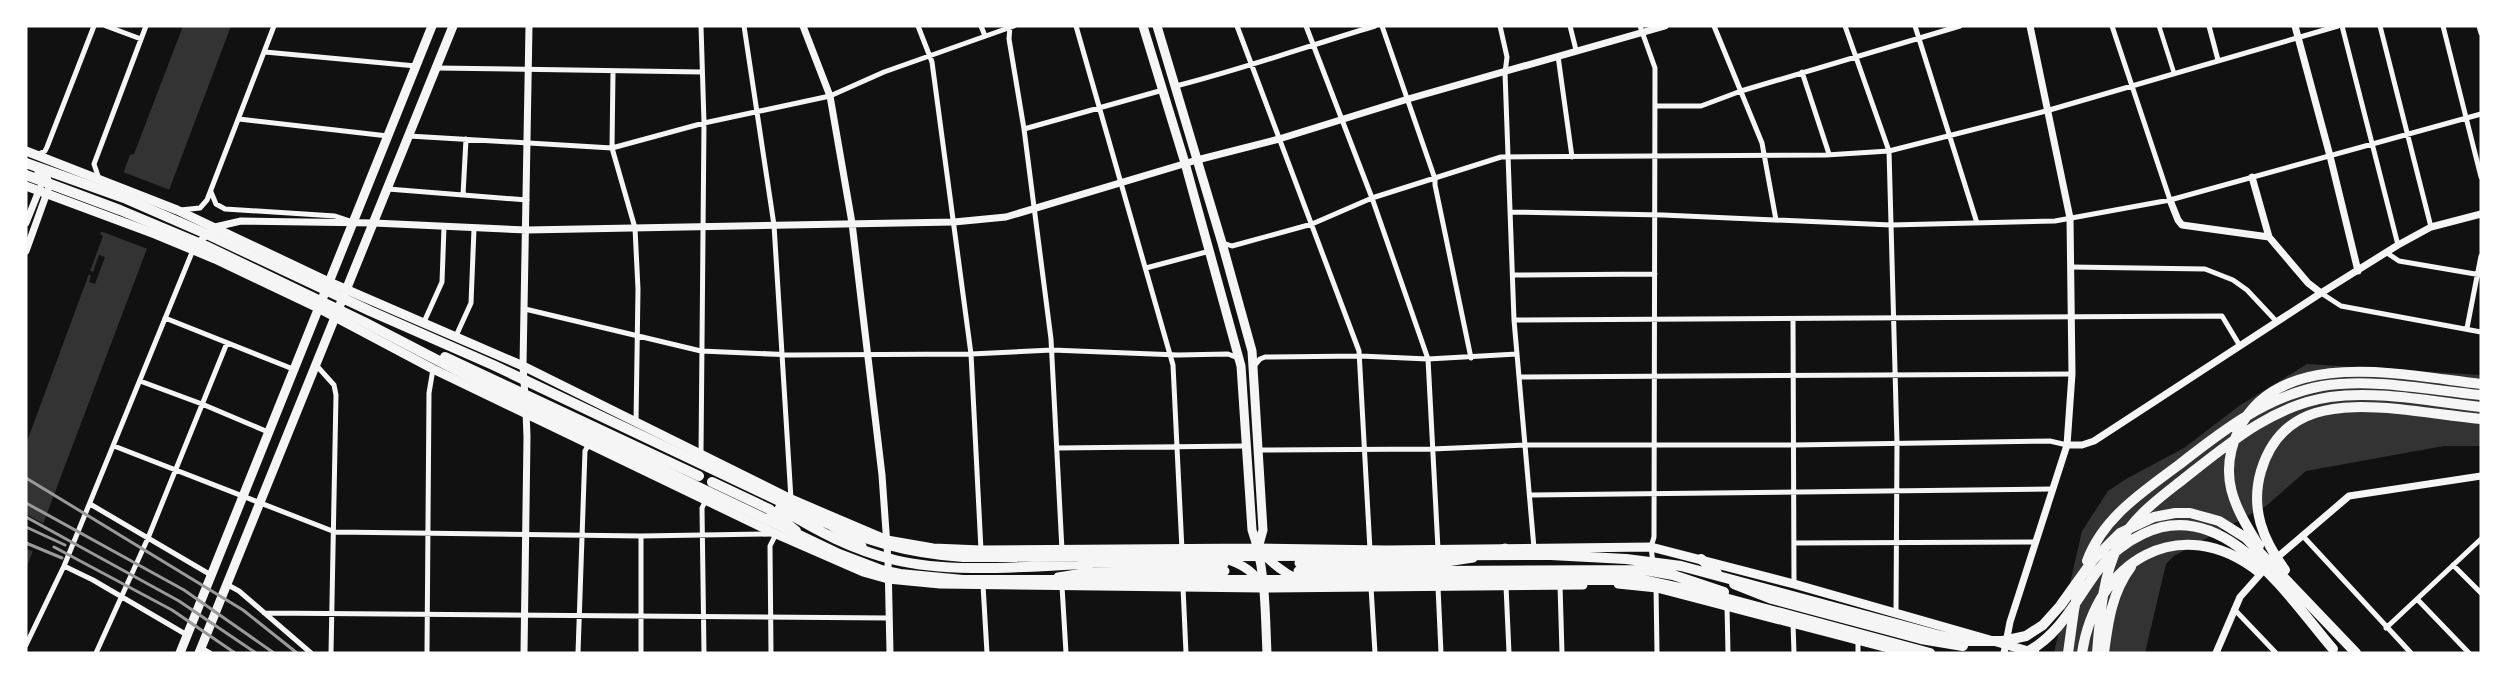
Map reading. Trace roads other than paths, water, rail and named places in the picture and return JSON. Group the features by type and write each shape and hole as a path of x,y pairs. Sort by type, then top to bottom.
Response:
{"highway":[{"path":"26,163 124,198 203,232 370,311 493,365 744,485 852,534 898,549 935,555 998,558 1399,555 1600,557 1690,568 1955,638 1991,642 2021,638"},
{"path":"26,175 183,236 364,322 494,379 700,476"},
{"path":"364,322 494,390 811,542 862,563 900,574 962,580 1626,579 1659,582 1930,653"},
{"path":"2347,653 2280,576 2236,506 2229,482 2229,462 2241,426 2251,411 2269,395 2295,381 2316,375 2376,373 2481,384"},
{"path":"2068,653 2077,594 2089,556 2101,534 2113,519 2140,494 2235,423 2283,399 2331,385 2377,384 2481,395"},
{"path":"2097,653 2108,571 2123,536 2153,503 2239,436 2287,410 2332,397 2376,396 2481,407"},
{"path":"2343,639 2287,574 2263,532 2258,519 2257,492 2262,467 2275,444 2283,433 2302,418 2313,413 2338,407 2367,406 2481,419"},
{"path":"712,482 769,509 790,525 816,551"},
{"path":"744,485 824,534 851,546 896,560 933,566 963,567 1089,564"},
{"path":"1701,559 1734,584 1772,598 1921,639 1957,646 1994,646 2021,638 2037,630 2049,619 2093,560 2120,533 2154,517 2183,512 2212,518 2246,538 2356,653"},
{"path":"2025,653 2047,638 2064,621 2096,573 2118,549 2155,529 2182,525 2208,529 2243,550 2275,581 2337,652"},
{"path":"2104,653 2111,609 2120,585 2130,568 2139,559 2156,548 2185,541 2221,546 2252,563 2337,652"},
{"path":"2082,653 2087,630 2098,603 2120,572 2139,558 2155,550 2185,544 2219,549 2250,565 2267,579 2337,652"},
{"path":"1440,571 1616,569 1660,572 1693,581 1769,610"}],"main road":[{"path":"180,653 432,26"},
{"path":"200,650 228,585 334,316 454,26"},
{"path":"1144,26 1186,163 1241,366 1252,530 1258,548 1263,588 1267,653"},
{"path":"1157,26 1222,243 1254,366 1262,530 1258,548"},
{"path":"26,151 178,210 329,282 523,366 791,498 887,540 933,548 981,550 1192,550 1258,548 1370,550 1651,547 1896,612 2005,649 2035,653"},
{"path":"26,186 156,234 215,259 334,316 433,369 776,534 863,572 888,579 911,583 1018,586 1263,588 1624,584 1657,588 1901,652"},
{"path":"813,508 822,520 844,536 888,560"},
{"path":"1258,548 1276,567 1295,578 1316,586"},
{"path":"1505,548 1469,559 1440,564 1298,567 1440,571 1506,586"},
{"path":"1018,586 1089,572 1224,568 1089,564 1029,550"},
{"path":"1192,550 1220,557 1245,567 1256,576 1263,588"}],"street":[{"path":"37,155 41,154 48,147 94,26"},
{"path":"106,26 141,39"},
{"path":"99,179 94,164 146,26"},
{"path":"178,210 200,208 207,200 274,26"},
{"path":"524,653 526,413 523,366 529,143 529,26"},
{"path":"701,26 704,123 701,454"},
{"path":"744,26 774,225 791,498"},
{"path":"803,26 830,96 852,223 868,354 887,540 890,653"},
{"path":"918,26 930,56 972,354 981,550"},
{"path":"981,26 985,36"},
{"path":"1076,26 1173,366 1182,550"},
{"path":"1237,26 1360,356 1370,550"},
{"path":"1306,26 1372,198 1428,359 1438,549"},
{"path":"1176,86 1252,66 1375,26"},
{"path":"1382,26 1435,179 1434,185 1471,358"},
{"path":"1500,26 1508,57 1505,73 1514,320 1521,377 1534,548"},
{"path":"1570,26 1576,50"},
{"path":"26,645 64,566 193,250 201,238 216,228 241,221 374,223 527,230 702,228 954,222 1006,217 1122,184 1186,163 1279,139 1408,99 1505,73 1641,30 1665,26"},
{"path":"1714,26 1765,155 1776,220"},
{"path":"1845,26 1889,152 1897,443 1896,612"},
{"path":"1915,26 1977,223"},
{"path":"1656,106 1701,106 1740,91 1960,26"},
{"path":"2005,649 2035,542 2067,444 2072,374 2070,218 2046,111 2030,26"},
{"path":"2112,26 2178,220 2182,225 2269,237"},
{"path":"2159,26 2174,73"},
{"path":"2209,26 2218,60"},
{"path":"2295,26 2330,156 2358,271"},
{"path":"1222,243 1232,246 1312,224 1372,198 1508,156 1765,155 1889,152 2046,111 2133,84 2338,26"},
{"path":"2342,26 2398,246"},
{"path":"2380,26 2431,227"},
{"path":"2443,26 2481,177"},
{"path":"2479,26 2481,33"},
{"path":"409,136 612,148 704,123 830,96 930,56 1011,27 1009,39 1024,128 1052,350 1062,550"},
{"path":"1641,30 1655,68 1655,445 1654,537 1651,547 1657,588 1658,653"},
{"path":"265,52 416,66"},
{"path":"1558,56 1572,157"},
{"path":"437,68 529,71 702,72"},
{"path":"614,72 612,148 635,228 636,423"},
{"path":"1802,72 1829,154"},
{"path":"1024,128 1163,90"},
{"path":"1510,212 1891,225 2055,221 2170,200 2481,114"},
{"path":"239,119 388,136"},
{"path":"463,195 466,139"},
{"path":"46,175 50,170 61,165"},
{"path":"26,167 46,175 49,180 26,223"},
{"path":"2252,177 2269,237 2308,283 2321,293 2341,306 2481,332"},
{"path":"388,189 527,200"},
{"path":"26,251 42,208 43,191"},
{"path":"211,192 216,204 225,209 335,216 353,223"},
{"path":"1258,450 1432,449 1526,444 1794,445 2050,441 2082,445 2094,441 2321,293 2398,246 2431,227 2481,214"},
{"path":"424,322 442,282 444,227"},
{"path":"456,336 471,303 474,229"},
{"path":"1146,268 1210,251"},
{"path":"2387,253 2399,261 2479,275"},
{"path":"2466,328 2479,275 2481,256"},
{"path":"2071,267 2205,269 2233,280 2247,290 2277,322"},
{"path":"1513,275 1655,274"},
{"path":"525,309 701,351 782,355 972,354 1052,350 1169,354 1178,356 1228,354 1239,359 1241,366"},
{"path":"1514,320 1793,320 2222,316 2240,346"},
{"path":"165,318 293,369"},
{"path":"1793,320 1794,584"},
{"path":"96,653 148,538 227,343"},
{"path":"1254,366 1260,359 1265,357 1360,356 1428,359 1517,354"},
{"path":"316,364 336,390 335,532 331,653"},
{"path":"427,653 429,393 433,369"},
{"path":"1521,377 2072,374"},
{"path":"140,381 202,404 268,432"},
{"path":"578,653 581,534 586,451 589,443"},
{"path":"1057,448 1177,445 1246,446"},
{"path":"114,446 335,532 641,536 776,534 770,546 771,653"},
{"path":"2216,653 2240,597 2253,580 2302,535 2349,496 2481,476"},
{"path":"1531,494 1794,493 2052,489"},
{"path":"704,653 704,536 702,508 706,500"},
{"path":"90,504 211,575"},
{"path":"2302,535 2411,653"},
{"path":"641,536 641,653"},
{"path":"2386,628 2481,539"},
{"path":"1794,543 2035,542"},
{"path":"2453,564 2481,593"},
{"path":"64,566 187,635"},
{"path":"228,585 311,653"},
{"path":"983,585 987,653"},
{"path":"1560,585 1562,653"},
{"path":"1062,586 1066,653"},
{"path":"1506,586 1508,653"},
{"path":"1183,587 1186,653"},
{"path":"1371,587 1375,653"},
{"path":"1438,587 1442,653"},
{"path":"2417,599 2469,653"},
{"path":"1727,606 1728,653"},
{"path":"2234,609 2276,653"},
{"path":"264,613 889,618"},
{"path":"1793,623 1794,653"},
{"path":"1858,640 1858,653"},
{"path":"200,650 210,653"}],"railway":[{"path":"26,478 243,610 297,653"},
{"path":"26,503 184,590 274,653"},
{"path":"26,517 179,601 256,653"},
{"path":"26,527 65,545"},
{"path":"26,543 62,558"},
{"path":"54,547 172,610 235,653"}]}
